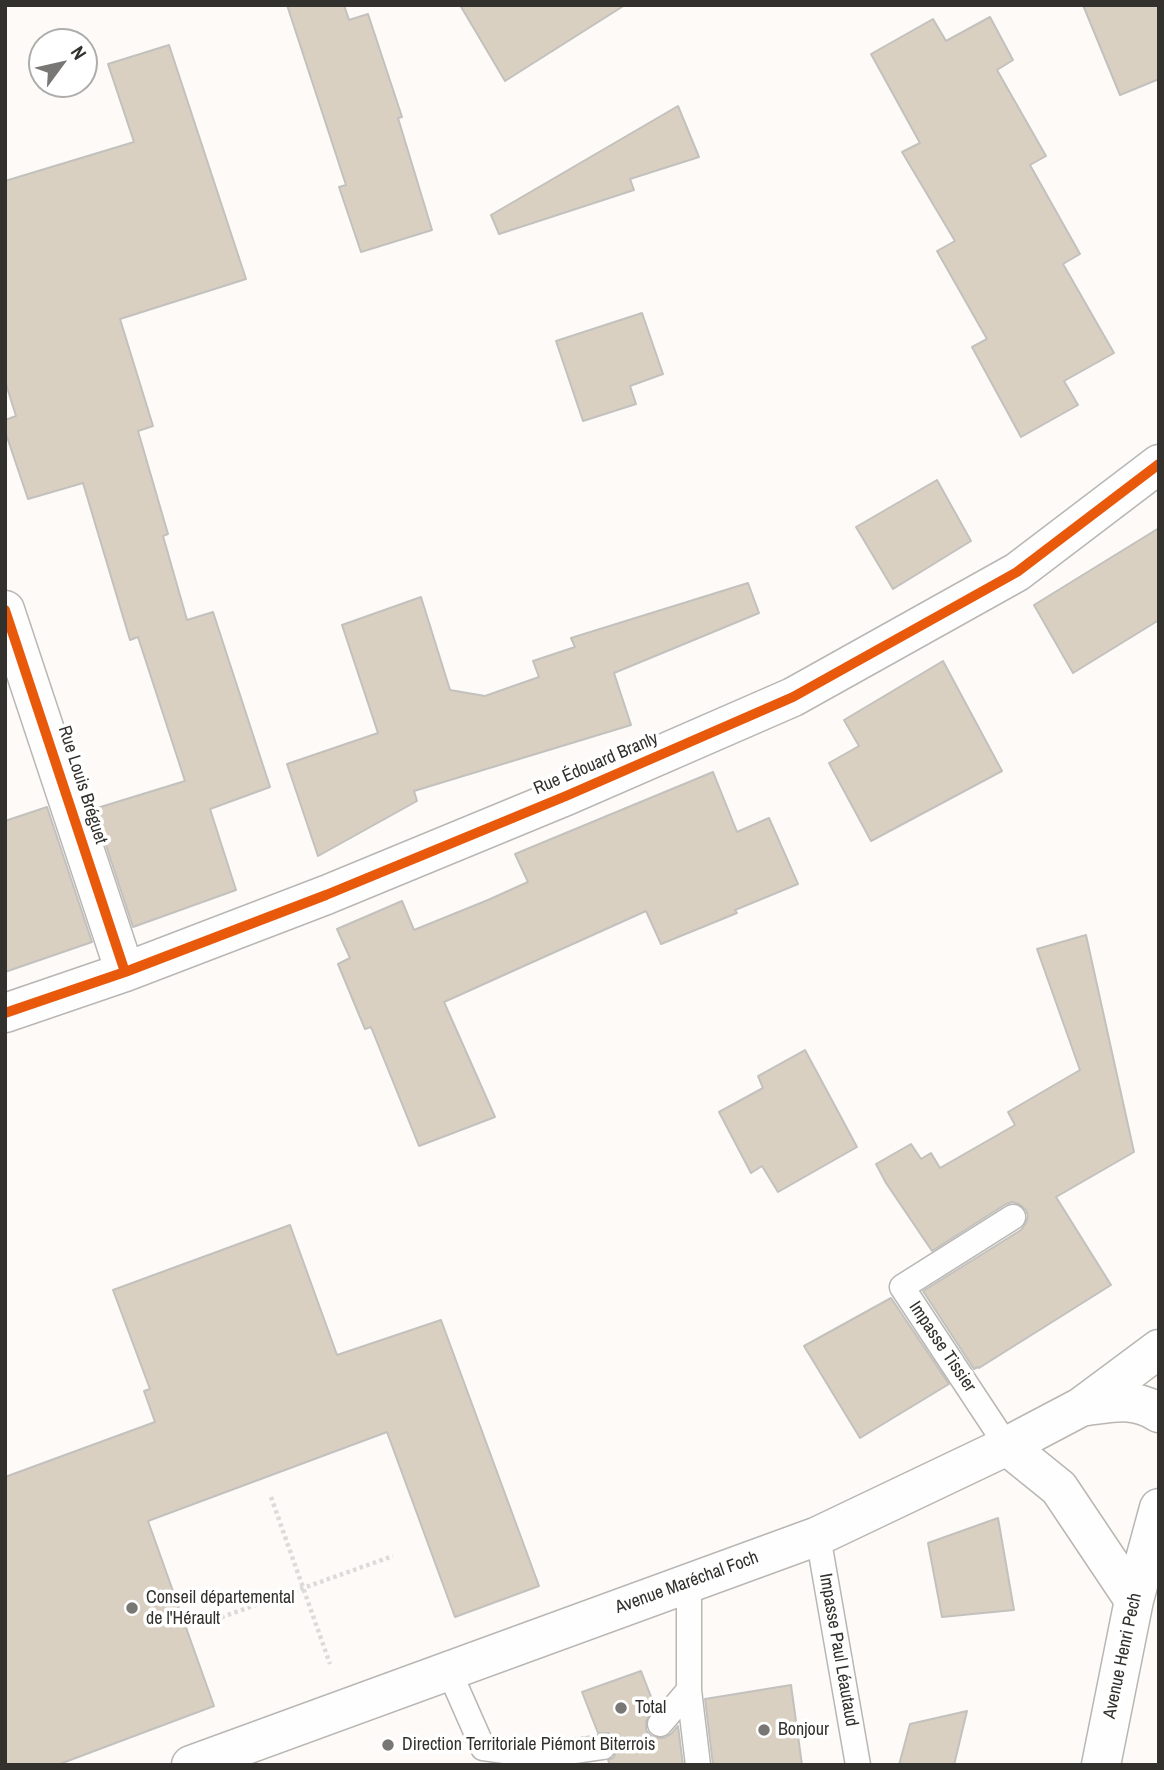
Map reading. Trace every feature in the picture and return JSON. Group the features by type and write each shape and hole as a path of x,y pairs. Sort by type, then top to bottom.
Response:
{"main road":[{"name":"Rue Édouard Branly","path":"5,1013 125,972 326,895 554,802 793,697 1017,572 1159,464"},
{"name":"Rue Louis Bréguet","path":"5,610 125,972"},
{"name":"Avenue Maréchal Foch","path":"191,1765 817,1536 1007,1446 1081,1407 1159,1349"},
{"path":"1081,1407 1123,1401 1151,1407 1159,1413"},
{"path":"1007,1446 1059,1488 1146,1593"},
{"name":"Avenue Henri Pech","path":"1101,1765 1146,1593 1159,1507"}],"lane":[{"name":"Impasse Tissier","path":"1007,1446 902,1287 1013,1217"},
{"name":"Impasse Paul Léautaud","path":"817,1536 858,1765"},
{"path":"689,1583 690,1690 698,1765"},
{"path":"449,1671 489,1756 542,1756 603,1747"},
{"path":"660,1724 690,1690"}],"path":[{"path":"271,1497 345,1708"},
{"path":"208,1622 393,1556"}],"building":[{"path":"287,5 344,5 349,20 368,14 402,117 398,118 432,230 361,252 339,187 346,185"},
{"path":"460,5 625,5 505,81"},
{"path":"1083,5 1159,5 1159,79 1120,95"},
{"path":"990,17 1013,60 997,70 1046,156 1030,165 1080,254 1063,264 1114,353 1064,381 1078,405 1021,437 972,347 987,339 937,251 955,241 902,152 920,143 871,54 933,19 946,41"},
{"path":"169,45 246,279 120,319 153,426 138,431 168,534 163,536 187,620 213,612 270,787 210,809 236,890 133,927 94,809 185,781 138,637 130,640 83,483 28,499 5,431 5,420 16,416 5,381 5,181 134,142 108,64"},
{"path":"678,106 699,157 630,179 634,190 499,234 491,215"},
{"path":"642,313 663,374 630,386 636,404 583,421 556,341"},
{"path":"937,480 971,541 893,589 856,527"},
{"path":"1159,528 1159,620 1073,673 1034,605"},
{"path":"748,583 759,613 614,673 631,725 414,791 417,801 318,856 287,764 378,733 342,625 421,597 450,690 485,696 539,677 533,661 575,647 571,638"},
{"path":"943,661 1002,771 871,841 829,763 859,746 844,720"},
{"path":"713,772 737,832 769,818 798,884 661,944 646,911 444,1002 495,1117 419,1146 371,1027 365,1029 338,964 350,958 337,929 402,901 414,930 488,900 528,882 515,854"},
{"path":"47,807 92,942 5,972 5,821"},
{"path":"1086,935 1134,1152 1056,1197 1111,1285 974,1369 923,1291 1021,1230 1028,1216 1026,1210 1019,1204 1006,1204 932,1251 876,1164 911,1144 921,1159 931,1153 940,1168 1015,1125 1008,1112 1080,1070 1037,949"},
{"path":"805,1050 857,1147 778,1192 762,1166 751,1173 719,1112 763,1088 758,1076"},
{"path":"290,1225 337,1355 441,1320 539,1586 455,1617 387,1432 148,1521 214,1706 57,1765 5,1765 5,1477 155,1422 144,1391 150,1389 113,1290"},
{"path":"891,1298 949,1384 860,1438 804,1346"},
{"path":"998,1518 1014,1610 942,1617 928,1543"},
{"name":"Total","path":"641,1671 655,1707 646,1721 646,1730 651,1736 664,1738 678,1726 683,1765 610,1765 608,1760 613,1758 618,1744 609,1733 598,1733 582,1692"},
{"name":"Bonjour","path":"791,1685 802,1765 713,1765 705,1699"},
{"path":"967,1711 954,1765 899,1765 910,1724"}],"cycle path":[{"path":"5,1013 125,972 326,895 566,796 793,697 1017,572 1159,464"},
{"path":"5,610 125,972"}],"place":[{"name":"Conseil départemental de l'Hérault","path":"132,1608"},
{"name":"Total","path":"621,1708"},
{"name":"Bonjour","path":"764,1730"},
{"name":"Direction Territoriale Piémont Biterrois","path":"388,1745"}]}
